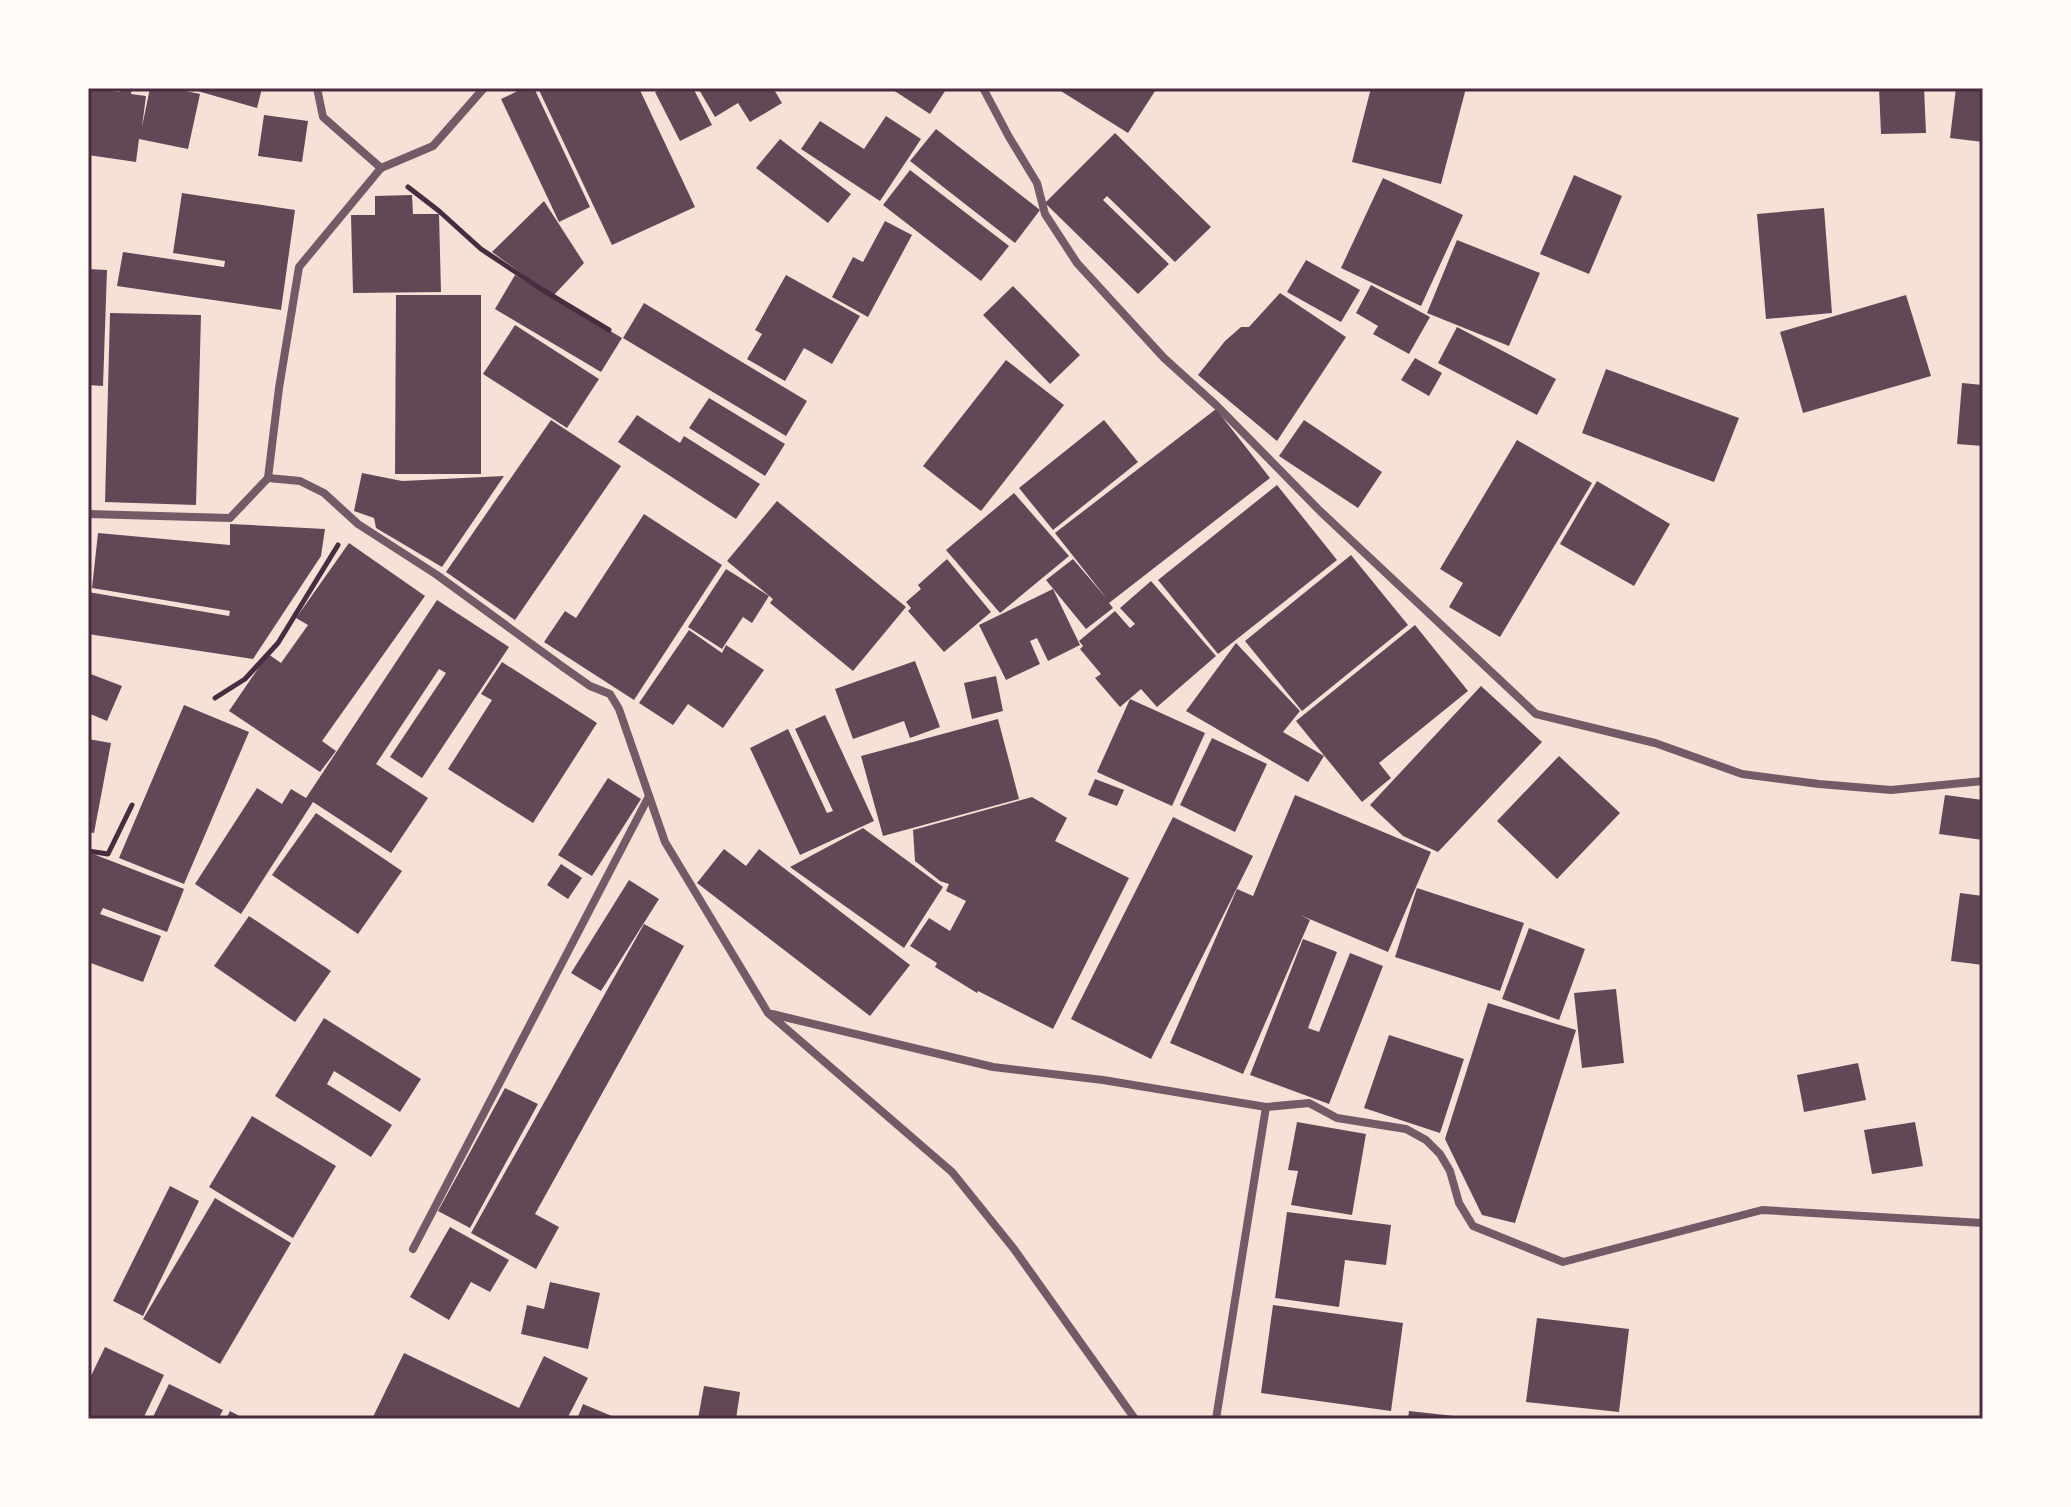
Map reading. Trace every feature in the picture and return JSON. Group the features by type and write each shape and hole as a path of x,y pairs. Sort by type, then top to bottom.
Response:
{"street":[{"path":"317,88 323,117 381,168"},
{"path":"88,514 230,518 268,478 299,267 381,168 433,146 484,88"},
{"path":"983,88 1037,183 1045,214 1077,263 1164,358 1216,405 1320,511 1536,714 1655,743 1742,774 1891,790 1983,781"},
{"path":"268,478 300,481 324,493 358,524 437,575 590,686 610,694 619,709 665,842 768,1013 952,1172 1014,1249 1135,1419"},
{"path":"413,1249 649,796"},
{"path":"768,1013 993,1067 1103,1080 1266,1107 1309,1103 1337,1118 1406,1129 1426,1140 1440,1154 1450,1171 1459,1203 1473,1226 1563,1262 1762,1210 1983,1223"},
{"path":"1216,1419 1266,1107"}],"path":[{"path":"381,168 439,211 481,249 609,330"},
{"path":"215,698 245,679 278,643 343,535"},
{"path":"88,851 108,854 132,805"}],"building":[{"path":"88,88 121,92 111,88 132,88 131,94 146,96 142,127 150,88 172,88 200,94 188,149 139,139 136,162 88,155"},
{"path":"187,88 262,88 257,108"},
{"path":"524,88 534,88 590,207 559,222 501,99"},
{"path":"538,88 639,88 695,207 612,245"},
{"path":"664,88 693,88 712,125 680,141 655,92"},
{"path":"698,88 773,88 782,103 750,122 738,103 715,117"},
{"path":"890,88 947,88 930,114"},
{"path":"1056,88 1157,88 1128,133"},
{"path":"1371,88 1466,88 1441,184 1352,162"},
{"path":"1879,88 1924,88 1926,133 1881,134"},
{"path":"1956,88 1983,88 1983,142 1950,138"},
{"path":"264,115 308,121 302,162 258,156"},
{"path":"886,116 921,139 880,201 801,149 820,121 864,149"},
{"path":"936,129 1040,210 1015,243 910,161"},
{"path":"1115,133 1211,227 1175,262 1107,196 1103,200 1169,264 1138,294 1045,203"},
{"path":"780,139 851,194 828,223 756,168"},
{"path":"910,170 1009,246 981,281 883,205"},
{"path":"1574,175 1622,196 1589,274 1540,254"},
{"path":"1383,178 1463,215 1421,306 1341,268"},
{"path":"182,193 295,210 281,310 117,286 123,252 224,267 225,261 173,253"},
{"path":"412,195 413,214 439,214 441,292 353,293 351,215 375,215 375,196"},
{"path":"544,201 584,263 553,296 492,252"},
{"path":"1824,208 1832,313 1766,319 1757,214"},
{"path":"885,221 912,235 868,317 832,297 853,257 863,262"},
{"path":"1457,240 1540,273 1509,346 1427,313"},
{"path":"1306,260 1360,290 1341,322 1287,292"},
{"path":"88,269 107,270 103,386 88,385"},
{"path":"515,275 622,338 601,372 495,309"},
{"path":"786,275 860,316 832,364 804,348 785,381 747,359 762,334 755,330"},
{"path":"1371,285 1430,317 1409,354 1373,334 1378,326 1356,313"},
{"path":"1013,286 1080,355 1050,384 983,315"},
{"path":"1280,293 1346,337 1277,441 1198,375 1225,341 1241,327 1249,327"},
{"path":"396,295 481,295 481,474 395,474"},
{"path":"1906,295 1931,376 1803,413 1780,332"},
{"path":"644,303 807,401 786,436 623,338"},
{"path":"110,313 201,315 196,505 105,502"},
{"path":"515,325 599,379 567,428 483,374"},
{"path":"1457,327 1556,379 1537,415 1438,363"},
{"path":"1415,358 1442,373 1429,396 1401,380"},
{"path":"1006,360 1064,405 981,511 923,466"},
{"path":"1606,369 1739,418 1714,482 1582,433"},
{"path":"1962,383 1983,385 1983,446 1957,444"},
{"path":"709,398 785,444 765,476 689,428"},
{"path":"1216,409 1270,478 1109,603 1113,608 1086,629 1046,580 1073,559 1107,599 1055,533"},
{"path":"637,415 680,443 684,436 760,484 736,519 618,442"},
{"path":"551,420 621,466 515,620 446,572"},
{"path":"1104,420 1138,462 1053,530 1019,488"},
{"path":"1304,420 1382,472 1358,508 1279,456"},
{"path":"1517,440 1592,483 1500,637 1449,607 1463,583 1440,569"},
{"path":"362,473 402,481 504,476 442,567 376,528 374,518 354,511"},
{"path":"1597,481 1670,524 1634,586 1560,544"},
{"path":"1277,485 1337,560 1218,654 1158,580"},
{"path":"1014,493 1069,556 1000,613 946,550"},
{"path":"777,501 906,607 853,671 770,603 773,599 727,561"},
{"path":"644,514 722,565 634,700 544,642 565,611 576,618"},
{"path":"230,524 325,529 321,556 253,659 88,634 88,592 229,616 230,611 92,588 98,533 230,545"},
{"path":"349,543 425,596 322,741 336,751 320,772 229,711 268,654 281,663 308,625 296,618"},
{"path":"1351,555 1408,625 1302,711 1245,641"},
{"path":"947,559 991,612 944,652 908,611 911,608 906,602 921,589 918,585"},
{"path":"726,569 769,596 752,623 743,617 722,649 688,627"},
{"path":"1151,581 1216,656 1157,707 1141,689 1120,707 1095,678 1101,674 1080,649 1083,646 1079,641 1115,611 1130,628 1135,624 1120,608"},
{"path":"1053,589 1080,645 1048,661 1037,638 1030,641 1040,664 1006,680 979,625"},
{"path":"437,600 509,647 422,778 390,757 446,673 439,669 376,764 428,798 391,853 313,802 241,914 195,884 257,788 282,804 291,789 306,798"},
{"path":"1415,625 1468,691 1379,763 1391,778 1362,802 1296,721"},
{"path":"689,630 722,653 726,645 764,670 723,728 688,704 673,725 639,703"},
{"path":"1236,643 1300,711 1283,732 1324,756 1308,782 1186,711"},
{"path":"915,661 940,727 910,738 904,721 853,739 835,689"},
{"path":"502,662 597,723 533,823 448,769 492,700 481,694"},
{"path":"88,673 122,686 107,721 88,713"},
{"path":"996,676 1003,711 972,719 964,683"},
{"path":"1481,686 1542,742 1438,852 1403,836 1370,805"},
{"path":"1130,699 1205,733 1172,806 1097,772"},
{"path":"184,705 249,732 184,884 119,858"},
{"path":"825,715 874,821 800,855 750,748 788,729 827,813 833,811 795,729"},
{"path":"998,719 1019,799 883,836 861,756"},
{"path":"1212,738 1267,764 1235,832 1180,805"},
{"path":"88,739 111,743 94,833 88,832"},
{"path":"1559,756 1620,813 1557,879 1497,821"},
{"path":"608,778 641,799 592,876 558,855"},
{"path":"1095,779 1124,790 1117,806 1088,795"},
{"path":"1295,795 1431,852 1388,952 1300,915 1310,920 1243,1074 1170,1043 1237,889 1253,896"},
{"path":"1945,795 1983,800 1983,840 1939,834"},
{"path":"1032,797 1067,818 1055,841 1129,878 1053,1029 977,993 935,967 937,963 910,946 929,918 950,931 966,901 946,891 949,884 940,881 915,861 913,830"},
{"path":"316,813 402,871 358,934 272,875"},
{"path":"1173,817 1253,856 1151,1059 1071,1019"},
{"path":"863,828 943,887 904,948 790,867"},
{"path":"724,849 746,866 759,849 910,965 870,1016 697,883"},
{"path":"88,852 184,889 167,932 103,908 100,914 161,936 143,982 88,962"},
{"path":"561,864 582,878 568,899 547,885"},
{"path":"629,880 659,899 601,991 571,973"},
{"path":"1417,888 1524,923 1500,991 1395,957"},
{"path":"1960,893 1983,896 1983,965 1951,961"},
{"path":"249,916 331,971 295,1022 214,966"},
{"path":"644,924 684,946 535,1214 559,1227 536,1269 471,1233"},
{"path":"1529,928 1585,949 1559,1020 1502,999"},
{"path":"1303,939 1337,952 1308,1028 1319,1032 1350,953 1383,966 1329,1104 1250,1075"},
{"path":"1616,989 1624,1063 1582,1068 1574,993"},
{"path":"1488,1003 1576,1030 1515,1223 1482,1215 1445,1139"},
{"path":"324,1018 421,1079 400,1112 334,1071 327,1084 392,1125 371,1157 275,1096"},
{"path":"1389,1035 1464,1059 1440,1133 1364,1108"},
{"path":"1858,1063 1866,1100 1804,1112 1797,1075"},
{"path":"505,1088 538,1104 470,1228 438,1211"},
{"path":"252,1116 336,1166 293,1238 209,1187"},
{"path":"1297,1122 1366,1134 1352,1215 1291,1205 1298,1171 1288,1170"},
{"path":"1915,1122 1923,1166 1872,1174 1864,1130"},
{"path":"170,1186 199,1201 143,1316 113,1301"},
{"path":"215,1198 291,1243 220,1364 143,1319"},
{"path":"1287,1212 1391,1225 1386,1265 1345,1260 1339,1307 1275,1298"},
{"path":"450,1227 509,1260 490,1292 471,1282 449,1320 410,1297"},
{"path":"550,1282 600,1293 588,1349 521,1334 527,1305 544,1309"},
{"path":"1273,1305 1403,1323 1391,1411 1261,1393"},
{"path":"1537,1318 1629,1329 1619,1412 1526,1402"},
{"path":"105,1347 164,1375 143,1419 88,1419 88,1382"},
{"path":"404,1353 519,1408 544,1356 588,1378 567,1419 372,1419"},
{"path":"169,1384 223,1410 218,1419 152,1419"},
{"path":"704,1386 740,1392 736,1419 698,1419"},
{"path":"583,1404 619,1419 577,1419"},
{"path":"230,1411 245,1419 226,1419"},
{"path":"1409,1411 1454,1416 1453,1419 1408,1419"}]}
